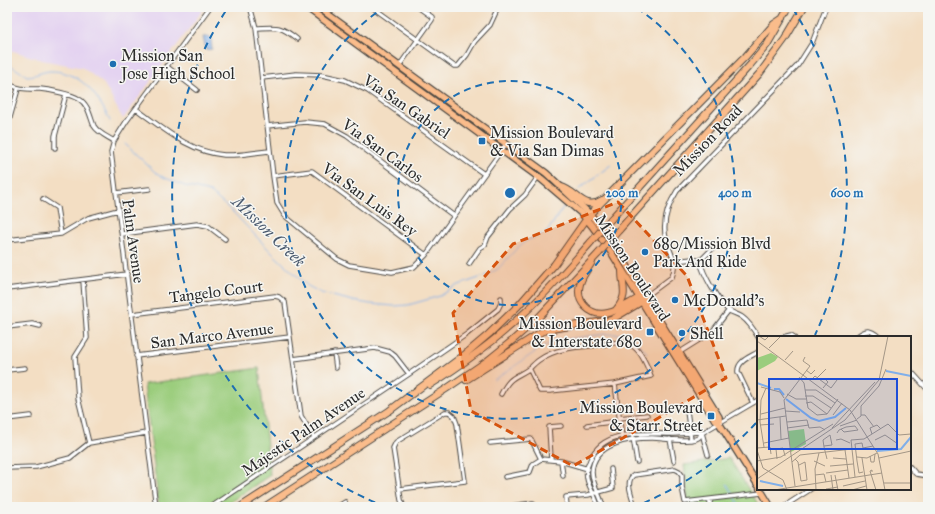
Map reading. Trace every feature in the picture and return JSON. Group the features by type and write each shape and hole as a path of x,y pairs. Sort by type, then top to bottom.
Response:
{"highway":[{"path":"240,507 456,368 498,336 540,298 749,67 766,45 789,7"},
{"path":"264,507 481,366 520,335 598,253 763,70 785,39 804,7"},
{"path":"389,411 463,356 508,316 543,279 588,217 745,58 774,24 783,18"},
{"path":"561,187 567,189 582,201 589,203 597,203 610,194"},
{"path":"598,253 580,285 579,290 581,302 585,307 596,314 603,314 615,311 642,299"},
{"path":"615,311 620,305 624,294 625,288 622,271"},
{"path":"433,398 483,370 541,332 551,329 611,320 642,299"}],"main road":[{"name":"Mission Boulevard","path":"306,7 538,176 588,217 622,271 680,352 719,417 719,423"},
{"name":"Mission Boulevard","path":"318,7 546,173 561,187 617,248 642,299 715,420 719,423 757,483"},
{"path":"761,491 771,507"}],"street":[{"name":"Palm Avenue","path":"156,507 111,152 114,141 166,66 210,7"},
{"path":"248,7 251,10 256,28 277,203 285,216 337,259 349,265 392,272 414,267 426,255 506,144"},
{"path":"372,7 454,66 458,66 475,41 490,25 496,12"},
{"path":"399,66 432,20 432,17 418,7"},
{"name":"Mission Road","path":"674,261 667,241 665,225 667,210 673,197 680,186 798,65 812,43 826,7"},
{"path":"256,28 276,27 285,29 297,39"},
{"path":"166,66 197,90"},
{"name":"Via San Gabriel","path":"262,78 296,74 322,75 345,80 368,91 484,174"},
{"path":"7,83 18,89 42,89 66,94 80,99 86,106 95,128 114,141"},
{"path":"7,128 18,89"},
{"path":"55,148 55,136 66,94"},
{"path":"136,109 178,139 200,150 225,155 270,151"},
{"name":"Via San Carlos","path":"267,126 304,122 325,124 347,136 454,216"},
{"name":"Via San Luis Rey","path":"273,176 312,171 426,255"},
{"path":"469,264 480,248 485,245 488,237 510,209 525,195 538,176"},
{"path":"116,193 149,189"},
{"path":"44,199 57,208 61,234"},
{"path":"7,240 61,234 88,218 118,210"},
{"path":"122,234 197,224 208,226 226,239"},
{"path":"700,261 712,249"},
{"path":"642,299 672,277 674,272 674,261 693,258 700,261"},
{"path":"700,261 702,271 722,302 729,310 742,317 751,325 757,336"},
{"path":"7,289 127,274"},
{"path":"82,280 87,338 75,357 78,398 89,443"},
{"name":"Tangelo Court","path":"132,314 275,296 279,297 285,302 301,416 314,437"},
{"name":"Majestic Palm Avenue","path":"211,507 408,374 490,316 498,309 501,303 501,298"},
{"path":"680,352 712,332 729,310"},
{"path":"7,327 32,324 40,326"},
{"path":"857,336 863,331 868,330 873,331 878,336"},
{"name":"San Marco Avenue","path":"136,356 290,337"},
{"path":"501,394 507,382 515,376 529,368 540,359 563,349 626,343 635,347 647,365 651,376 615,384 550,392 540,391 529,368"},
{"path":"293,359 375,348 395,356 408,374"},
{"path":"753,403 738,372 738,367 741,362 757,353"},
{"path":"334,354 336,368"},
{"path":"7,370 25,368"},
{"path":"911,371 928,390"},
{"path":"615,384 622,441"},
{"path":"603,507 593,480 592,470 603,449 622,441 652,438 691,440 698,438 702,433 757,401"},
{"path":"687,411 691,440"},
{"path":"400,489 465,481 458,424 454,416 449,412 445,412 396,442 393,448 401,500 404,507"},
{"path":"587,425 647,415"},
{"path":"7,419 31,416"},
{"path":"552,459 549,427 560,426"},
{"path":"598,507 588,482 587,469 592,456 600,445 609,439 633,434 652,432 669,434 702,433"},
{"path":"702,433 708,455"},
{"path":"7,468 36,467 70,458 89,443 146,434"},
{"path":"633,434 637,462"},
{"path":"669,434 674,461"},
{"path":"490,443 531,439 541,458"},
{"path":"505,477 530,472 533,464 541,458 562,461 592,470"},
{"path":"562,461 563,476"},
{"path":"911,468 916,474 928,476"},
{"path":"568,506 566,497 613,488 611,469"},
{"path":"635,507 632,498 629,480 630,477 634,475 675,469 680,471 682,474 682,487 685,502 734,497 761,491"},
{"path":"783,507 809,490"},
{"path":"7,497 9,507"},
{"path":"710,500 710,507"},
{"path":"337,507 345,502"},
{"path":"511,506 533,503 534,507"},
{"path":"97,507 107,506 106,507"}],"highlighted area":[{"path":"618,202 687,276 726,378 573,466 471,411 453,313 513,244"}],"shaded area":[{"name":"Mission San Jose High School","path":"7,7 205,7 123,119 104,84 83,68 42,60 7,49"}],"green space":[{"path":"259,368 270,475 223,507 159,507 144,384"},
{"path":"729,458 760,507 684,507 688,502 684,465"}],"water":[{"path":"203,37 211,37 212,49 206,50"}],"waterway":[{"name":"Mission Creek","path":"7,63 27,76 49,71 60,72 79,80 94,93 110,121"},
{"name":"Mission Creek","path":"125,144 155,172 163,177 185,186 210,192 234,213 273,254 308,286 321,293 370,304 394,306 408,305 440,296 456,286 485,276 498,269 518,247 526,241 547,232 564,206"},
{"path":"579,189 612,164"},
{"path":"494,380 544,346 559,340 606,334 621,334 634,339 647,353"},
{"path":"727,484 733,494"},
{"path":"735,497 740,507"}],"place":[{"name":"Mission San Jose High School","path":"113,64"},
{"name":"Mission Boulevard & Via San Dimas","path":"482,141"},
{"name":"680/Mission Blvd Park And Ride","path":"645,252"},
{"name":"McDonald's","path":"675,300"},
{"name":"Mission Boulevard & Interstate 680","path":"650,332"},
{"name":"Shell","path":"682,333"},
{"name":"Mission Boulevard & Starr Street","path":"711,416"}]}
